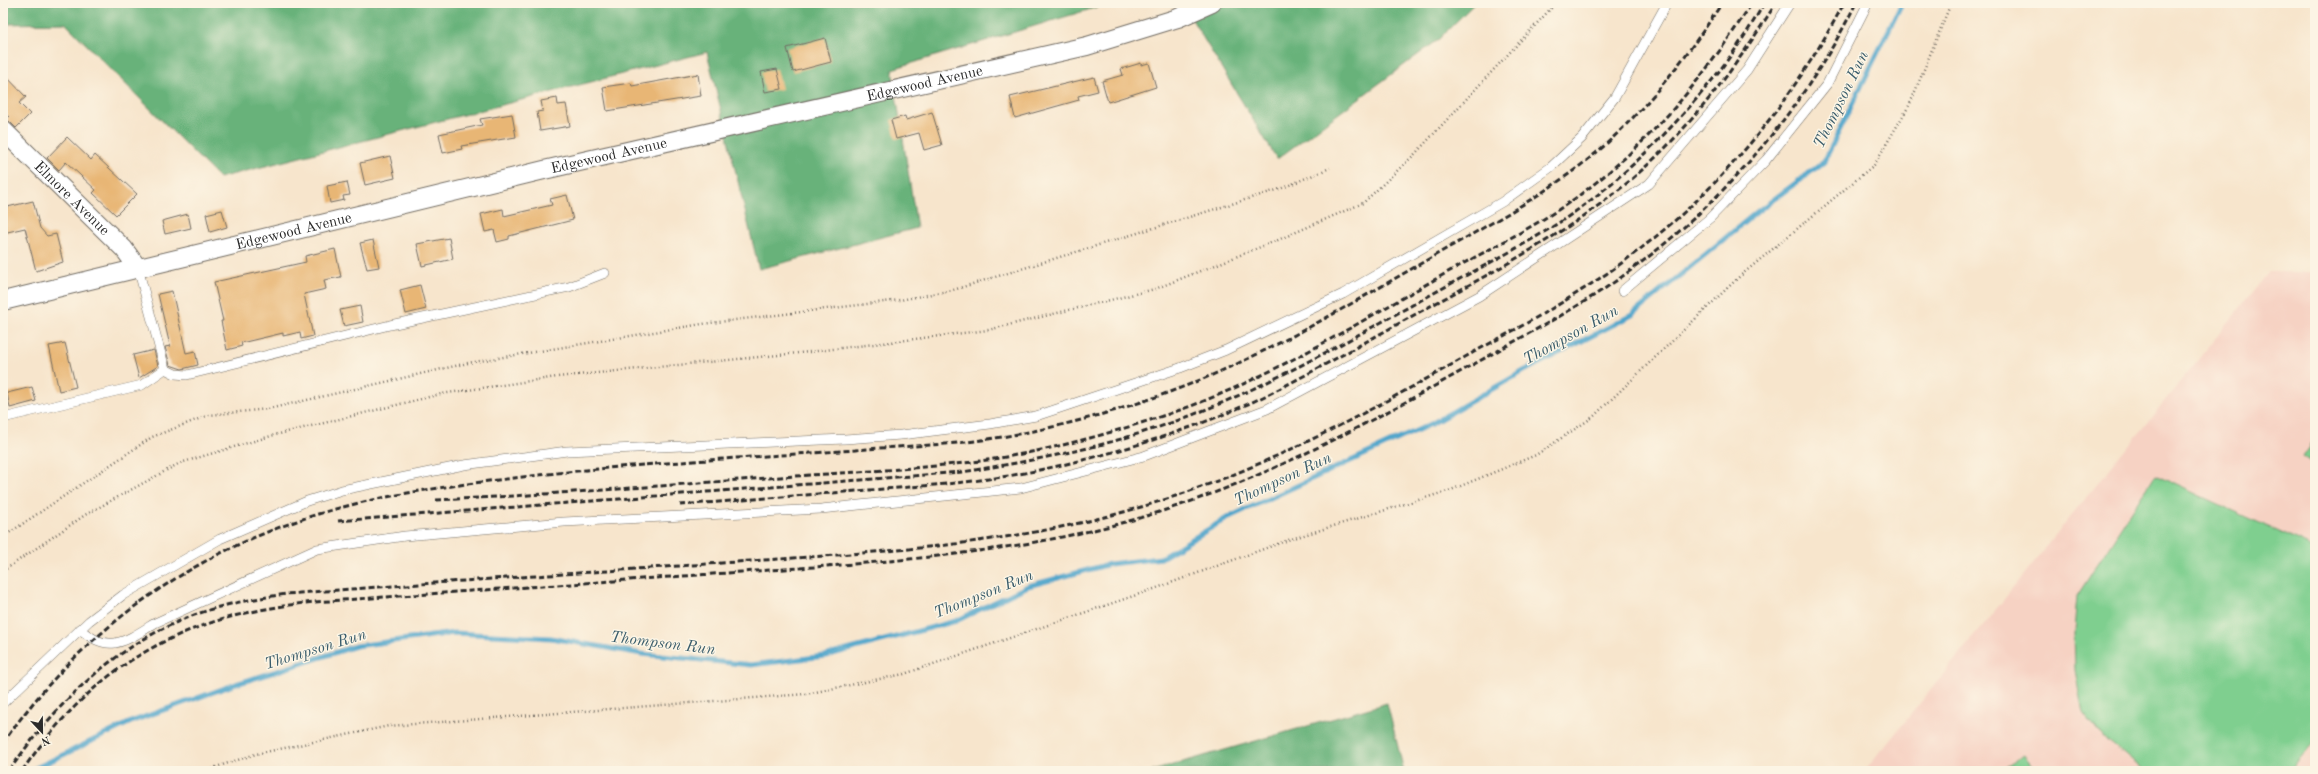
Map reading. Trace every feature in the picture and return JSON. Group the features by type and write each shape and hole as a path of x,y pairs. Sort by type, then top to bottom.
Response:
{"street":[{"name":"Edgewood Avenue","path":"3,301 603,156 1087,46 1178,18 1212,3"},
{"name":"Elmore Avenue","path":"3,130 124,249 138,268"}],"lane":[{"path":"3,703 80,629 123,595 214,542 307,501 342,490 464,465 567,451 845,439 901,435 990,424 1036,416 1180,368 1226,350 1343,294 1502,202 1551,167 1582,138 1615,97 1667,3"},
{"path":"80,629 93,640 106,645 132,637 155,623 317,548 405,536 564,522 821,509 1020,488 1144,456 1267,409 1479,296 1649,184 1747,70 1790,3"},
{"path":"1622,291 1710,218 1766,160 1827,84 1868,3"},
{"path":"138,268 164,369"},
{"path":"164,369 175,374 195,374 390,325 569,287 606,273"},
{"path":"3,418 142,385 164,369"}],"path":[{"path":"3,571 85,515 180,463 271,436 433,396 557,377 809,352 988,330 1155,289 1278,240 1363,203 1414,155 1556,3"},
{"path":"204,771 256,754 389,726 806,694 904,674 1154,589 1291,539 1452,490 1536,455 1593,416 1739,277 1874,166 1910,104 1951,3"},
{"path":"3,537 152,437 209,415 268,410 468,363 702,324 900,300 953,290 1280,189 1330,168"}],"shaded area":[{"path":"2269,272 2315,272 2315,771 1865,771"}],"green space":[{"path":"3,3 1111,3 892,69 917,228 759,269 707,52 219,178 65,23 3,24"},
{"path":"1182,3 1475,3 1438,40 1277,159"},
{"path":"2315,437 2315,465 2302,456"},
{"path":"2155,475 2315,549 2315,741 2289,771 2144,771 2099,733 2083,713 2075,670 2074,631 2077,596"},
{"path":"1387,703 1404,771 1152,771"},
{"path":"2024,755 2034,771 2000,771"}],"building":[{"path":"825,38 831,62 793,72 787,48"},
{"path":"1141,63 1141,65 1149,63 1156,87 1108,102 1102,81 1123,75 1121,69"},
{"path":"777,69 782,89 765,92 761,72"},
{"path":"3,73 26,97 19,103 30,114 16,128 7,119 9,117 3,111"},
{"path":"698,74 701,96 607,111 603,87 631,83 632,86"},
{"path":"1094,77 1098,91 1078,96 1079,100 1015,118 1010,97"},
{"path":"557,98 558,105 566,104 570,126 540,131 537,112 543,111 541,101"},
{"path":"932,112 942,145 924,150 919,133 896,139 891,120 905,116 906,120"},
{"path":"512,114 516,137 461,146 462,149 443,153 439,134 482,125 480,119"},
{"path":"67,137 91,160 95,155 137,194 116,215 93,193 96,190 66,162 59,170 47,158"},
{"path":"390,156 395,178 365,185 360,163"},
{"path":"347,182 350,195 343,196 344,200 330,203 327,186"},
{"path":"567,195 573,220 509,236 509,239 497,242 494,230 485,232 481,214 503,209 504,216 552,205 550,199"},
{"path":"33,201 40,228 47,236 56,234 63,262 36,271 25,228 3,233 3,208"},
{"path":"222,210 227,227 210,232 206,214"},
{"path":"188,214 191,228 165,234 162,221"},
{"path":"449,238 453,259 422,266 417,244"},
{"path":"373,240 379,267 367,269 360,243"},
{"path":"335,249 341,277 324,280 326,289 304,294 313,336 301,339 300,332 283,336 283,333 241,343 242,346 227,350 221,321 223,321 214,282 306,262 305,256"},
{"path":"420,285 426,309 406,314 400,290"},
{"path":"172,291 186,353 195,351 198,365 182,369 170,365 165,347 170,346 158,294"},
{"path":"360,306 363,322 344,326 340,310"},
{"path":"65,343 76,387 59,391 49,346"},
{"path":"154,350 158,366 139,378 133,355"},
{"path":"32,387 36,401 10,408 7,393"}],"waterway":[{"name":"Thompson Run","path":"34,769 133,721 236,684 356,646 454,633 551,638 642,654 751,665 825,656 956,621 1028,586 1110,564 1161,558 1227,518 1431,424 1524,371 1632,315 1758,211 1824,162 1902,3"}],"railway":[{"path":"3,743 31,706 61,671 95,639 130,610 169,583 209,559 250,539 321,513 375,499 402,494 458,485 556,473 684,462 934,445 982,440 1049,428 1083,420 1148,400 1212,375 1291,337 1339,311 1521,206 1564,178 1604,146 1653,96 1682,60 1722,3"},
{"path":"436,500 519,496 896,469 973,462 1051,448 1130,427 1180,410 1214,397 1281,366 1548,217 1565,206 1607,173 1654,130 1696,82 1734,31 1752,3"},
{"path":"338,521 962,472 1068,452 1110,442 1171,423 1248,391 1324,354 1510,252 1583,206 1634,164 1684,114 1729,59 1748,31 1764,3"},
{"path":"680,505 935,485 1000,477 1071,463 1128,448 1213,419 1239,408 1305,375 1533,249 1584,216 1633,178 1654,159 1693,118 1745,50 1776,3"},
{"path":"9,771 49,719 96,674 121,654 148,636 178,622 209,610 228,605 286,594 849,554 947,545 1045,530 1093,520 1185,493 1228,477 1312,439 1394,397 1554,307 1593,283 1631,256 1664,230 1695,202 1752,142 1801,75 1824,40 1844,3"},
{"path":"22,771 51,733 81,700 113,673 147,650 184,633 224,619 267,609 314,602 839,565 985,550 1081,533 1129,521 1224,489 1316,448 1405,402 1561,315 1595,295 1627,273 1696,217 1758,152 1786,117 1812,80 1856,3"}]}
